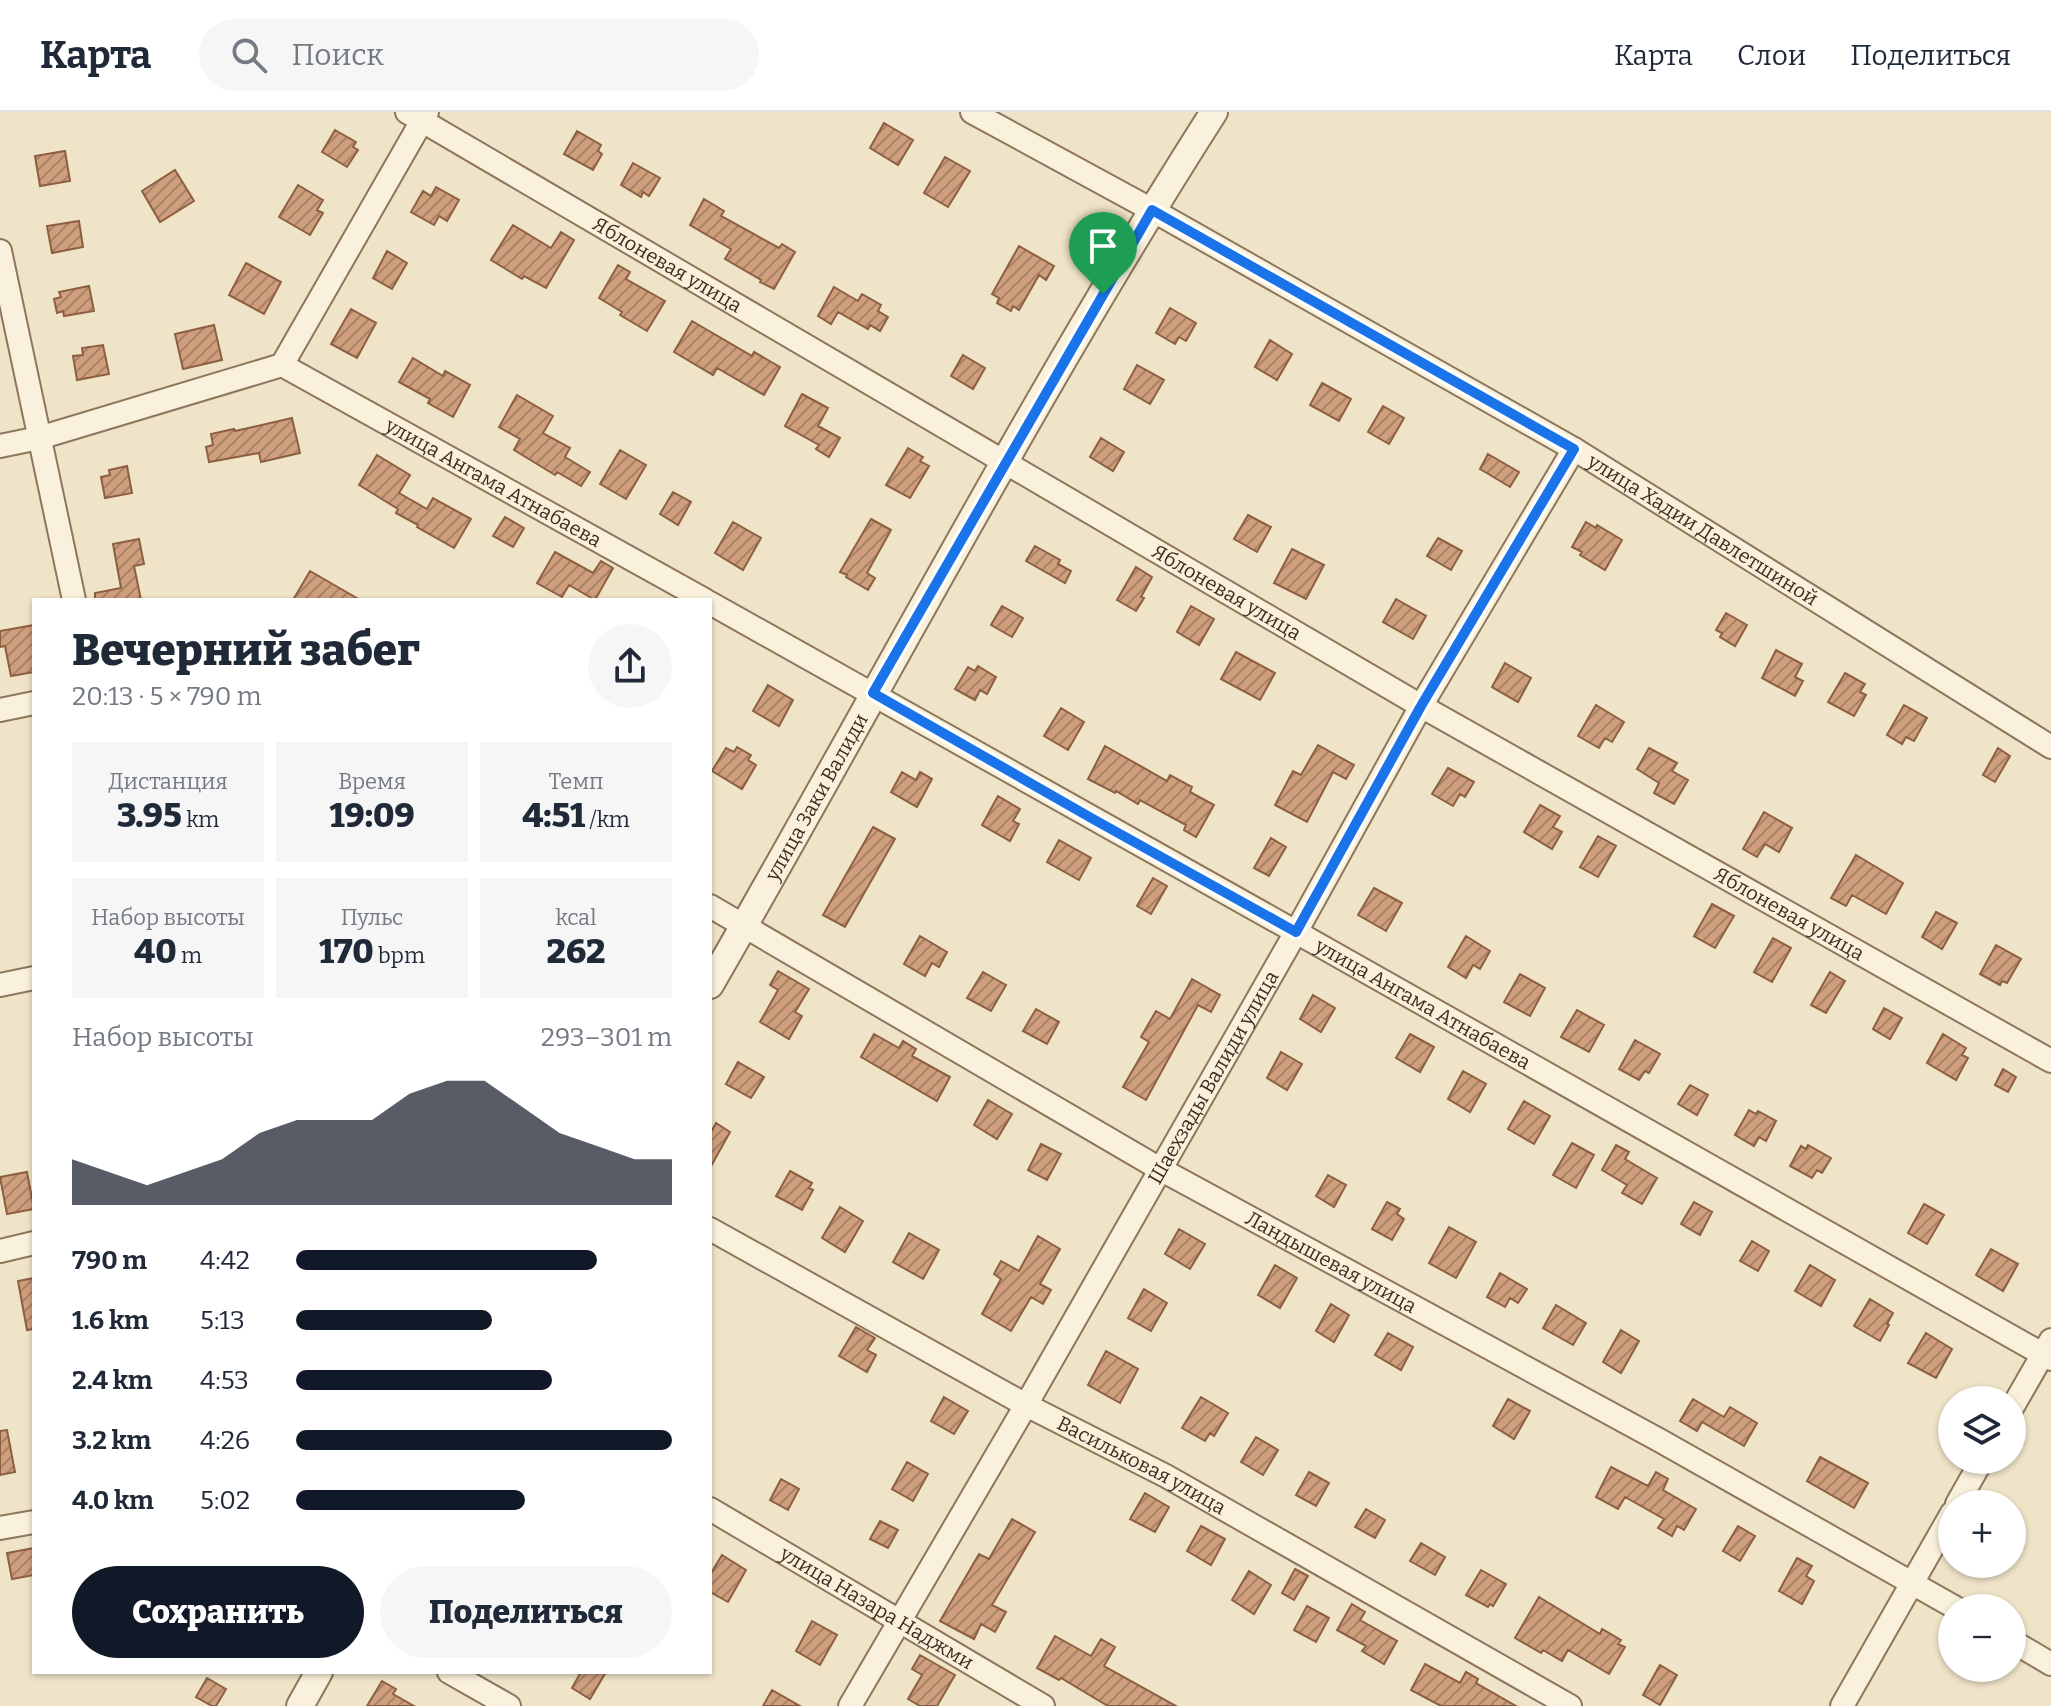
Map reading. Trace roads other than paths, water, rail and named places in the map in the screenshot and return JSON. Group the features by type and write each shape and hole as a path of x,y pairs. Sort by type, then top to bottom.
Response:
{"street":[{"name":"улица Хадии Давлетшиной","path":"972,112 1152,210 1574,449 2051,747"},
{"name":"улица Заки Валиди","path":"712,982 1005,463 1152,210 1214,112"},
{"path":"0,446 39,438 282,365 418,115"},
{"name":"Яблоневая улица","path":"418,115 1421,706 2051,1061"},
{"path":"0,251 74,598"},
{"name":"улица Ангама Атнабаева","path":"282,365 703,598"},
{"name":"Шаехзады Валиди улица","path":"850,1706 1026,1405 1421,706 1574,449"},
{"name":"улица Ангама Атнабаева","path":"712,603 2048,1351"},
{"path":"0,710 32,703"},
{"name":"Ландышевая улица","path":"712,907 1160,1169 1632,1425 1938,1598"},
{"path":"0,985 32,978"},
{"name":"Васильковая улица","path":"712,1230 1026,1405 1166,1476 1570,1706"},
{"path":"0,1251 32,1243"},
{"path":"2026,1386 2048,1351"},
{"name":"улица Назара Наджми","path":"712,1510 1043,1706"},
{"path":"0,1528 32,1522"},
{"path":"1842,1706 1938,1538"},
{"path":"2026,1649 2051,1664"},
{"path":"300,1706 318,1674"},
{"path":"453,1674 509,1706"}]}
